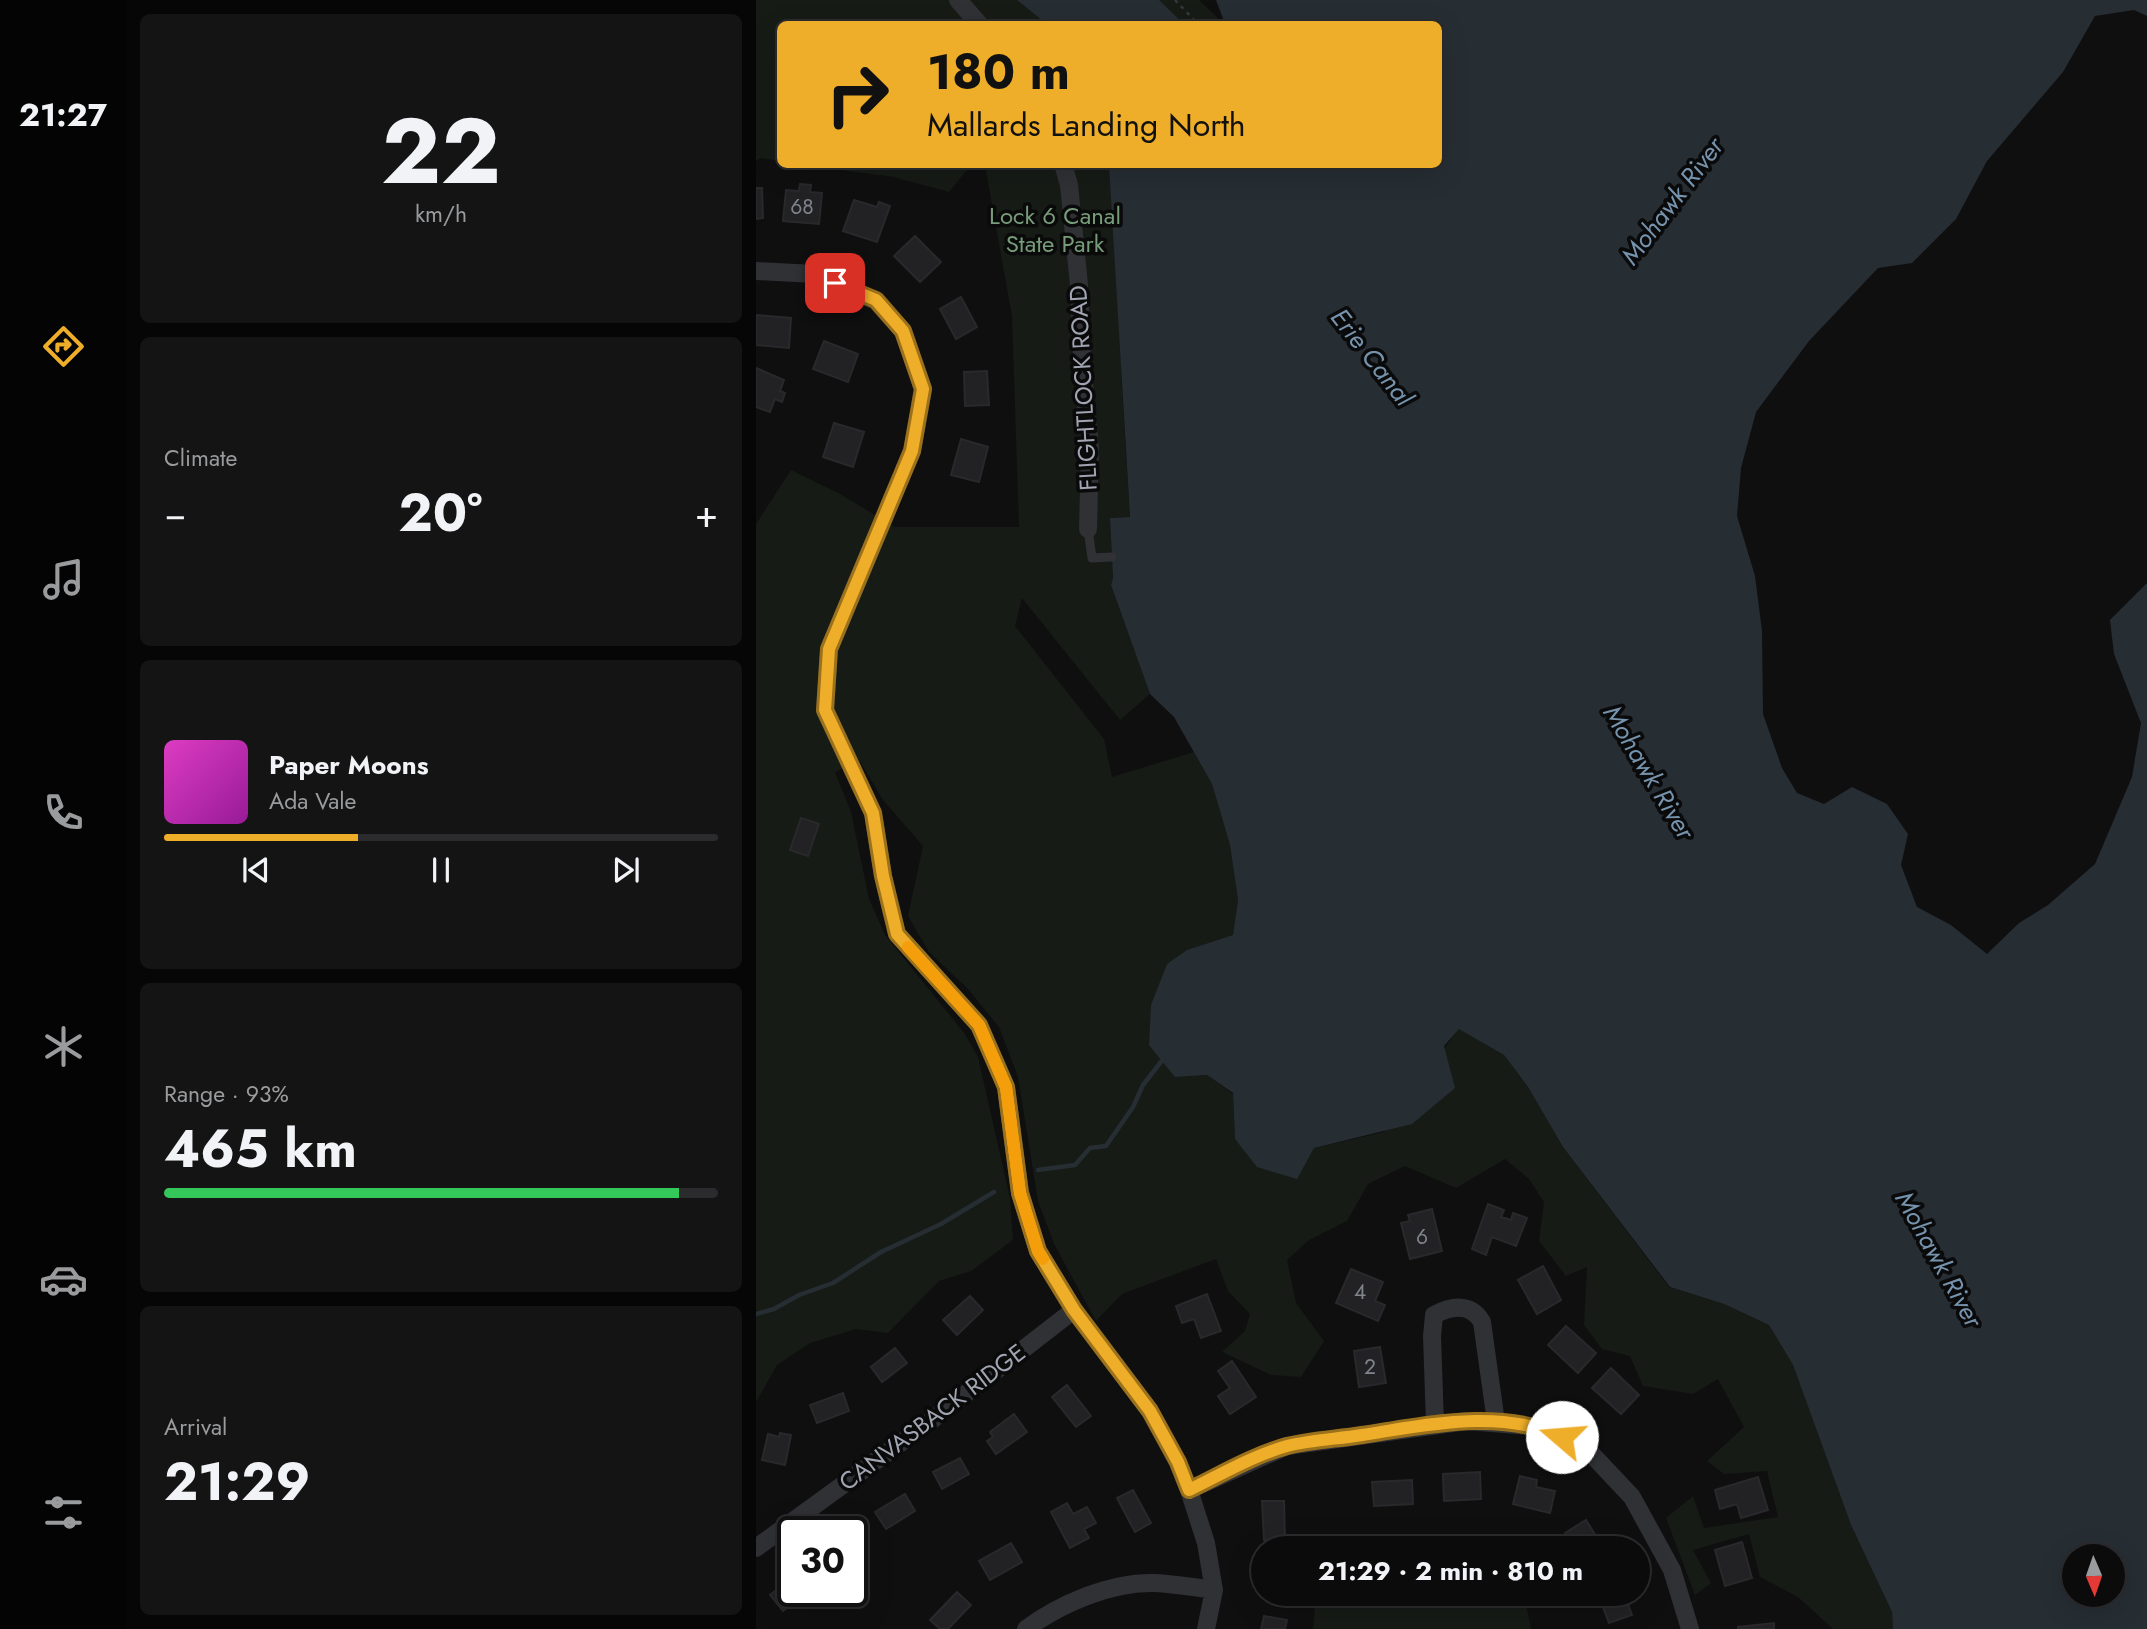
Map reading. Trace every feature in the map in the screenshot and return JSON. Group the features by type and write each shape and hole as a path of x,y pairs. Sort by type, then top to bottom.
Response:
{"street":[{"path":"958,0 976,21"},
{"name":"FLIGHTLOCK ROAD","path":"1064,168 1069,186 1079,285 1090,449 1088,529"},
{"path":"756,271 815,274 876,300 903,331 923,389 912,451 829,649 825,710 873,813 883,876 897,934 979,1025 1006,1087 1020,1193 1038,1251 1074,1310 1150,1411 1178,1462 1206,1544 1214,1590 1206,1629"},
{"path":"1435,1424 1432,1336 1434,1315 1454,1306 1467,1308 1481,1318 1496,1422"},
{"name":"CANVASBACK RIDGE","path":"756,1548 928,1423 1074,1310"},
{"path":"1189,1490 1287,1446 1467,1421 1541,1427 1584,1446 1632,1497 1672,1570 1690,1629"},
{"path":"1026,1629 1044,1616 1107,1589 1151,1583 1214,1590"}],"lane":[{"path":"1088,529 1092,558 1112,557"}],"path":[{"path":"1175,0 1195,21"}],"green space":[{"path":"756,0 1199,0 1221,21 777,21 777,161 761,158 756,161"},
{"path":"825,168 969,168 949,192 894,177"},
{"name":"Lock 6 Canal State Park","path":"986,168 1123,168 1121,375 1130,517 1110,518 1113,578 1111,585 1150,694 1120,720 1022,598 1015,626 1104,739 1112,777 1194,752 1212,784 1230,845 1238,900 1233,935 1188,950 1175,1077 1207,1075 1233,1094 1235,1140 1314,1148 1384,1132 1459,1028 1504,1055 1528,1087 1563,1147 1669,1287 1724,1304 1769,1325 1793,1365 1851,1525 1892,1612 1893,1629 1833,1629 1798,1597 1760,1577 1749,1534 1693,1550 1711,1583 1695,1595 1666,1518 1693,1496 1704,1528 1778,1517 1767,1471 1724,1474 1707,1461 1744,1427 1718,1379 1693,1394 1643,1386 1630,1356 1602,1349 1584,1325 1587,1267 1566,1276 1539,1241 1544,1202 1529,1179 1505,1159 1456,1188 1405,1166 1368,1184 1347,1221 1309,1240 1287,1260 1296,1303 1324,1341 1301,1377 1271,1375 1222,1352 1245,1331 1250,1314 1228,1291 1216,1259 1122,1294 1096,1321 1054,1244 1038,1201 1018,1077 999,1027 968,989 929,952 908,916 923,846 883,800 859,760 835,772 851,812 869,899 885,935 965,1034 978,1057 1010,1198 1013,1240 971,1271 939,1281 888,1333 856,1329 810,1343 777,1365 756,1402 756,524 791,470 840,494 895,527 1019,527 1012,316"},
{"path":"1315,1606 1526,1606 1531,1629 1313,1629"}],"water":[{"path":"1017,0 1159,0 1181,21 1043,21"},
{"path":"1216,0 2147,0 2147,16 2134,10 2095,16 2063,72 1987,161 1956,219 1912,263 1878,268 1809,341 1756,412 1741,468 1737,516 1755,576 1762,631 1763,714 1782,768 1797,793 1824,804 1852,787 1887,804 1908,834 1901,865 1917,907 1951,925 1987,954 2019,923 2048,905 2095,864 2132,777 2141,723 2114,654 2110,620 2147,583 2147,1629 1893,1629 1892,1612 1851,1525 1793,1365 1769,1325 1724,1304 1670,1287 1563,1147 1528,1087 1504,1055 1459,1029 1444,1046 1455,1088 1412,1124 1314,1148 1297,1179 1257,1167 1235,1139 1233,1093 1207,1075 1175,1077 1149,1045 1151,1005 1167,964 1187,950 1233,935 1238,900 1230,845 1212,784 1174,717 1150,694 1111,585 1113,578 1110,518 1130,517 1109,168 1442,168 1442,21 1224,21"}],"building":[{"path":"800,184 811,185 810,192 822,193 819,224 783,221 786,190 799,191"},
{"path":"756,188 762,188 763,218 756,219"},
{"path":"854,200 877,207 879,202 890,206 877,242 843,231"},
{"path":"915,236 941,262 920,282 894,256"},
{"path":"961,297 977,327 956,339 940,309"},
{"path":"756,315 791,318 789,348 756,345"},
{"path":"824,341 858,354 848,382 813,369"},
{"path":"756,368 784,380 780,391 785,393 782,402 775,399 770,412 756,407"},
{"path":"987,371 989,405 965,406 964,372"},
{"path":"834,423 864,432 853,467 823,457"},
{"path":"961,439 988,447 979,482 951,475"},
{"path":"801,818 819,824 808,856 790,850"},
{"path":"1488,1204 1504,1210 1501,1217 1511,1220 1513,1213 1527,1218 1516,1246 1492,1237 1486,1255 1472,1249"},
{"path":"1432,1209 1442,1251 1410,1259 1401,1223 1410,1221 1408,1215"},
{"path":"1543,1266 1561,1300 1537,1314 1518,1280"},
{"path":"1351,1269 1383,1282 1375,1301 1385,1305 1378,1321 1336,1303"},
{"path":"1207,1294 1221,1331 1201,1338 1194,1319 1182,1323 1176,1306"},
{"path":"970,1296 983,1310 957,1335 943,1320"},
{"path":"1566,1326 1596,1353 1578,1373 1548,1345"},
{"path":"1380,1347 1386,1383 1359,1387 1354,1351"},
{"path":"895,1348 907,1363 882,1382 871,1367"},
{"path":"1232,1361 1256,1397 1230,1414 1218,1396 1230,1388 1218,1371"},
{"path":"1611,1368 1639,1395 1621,1414 1592,1388"},
{"path":"1067,1385 1091,1416 1076,1427 1052,1397"},
{"path":"843,1393 849,1411 817,1423 810,1405"},
{"path":"1014,1414 1027,1432 996,1454 987,1441 993,1437 990,1432"},
{"path":"780,1433 791,1435 785,1465 762,1460 768,1434 779,1437"},
{"path":"960,1458 969,1474 942,1489 933,1472"},
{"path":"1480,1472 1481,1499 1444,1501 1443,1474"},
{"path":"1520,1476 1537,1480 1536,1487 1555,1491 1550,1513 1513,1504"},
{"path":"1758,1477 1768,1510 1741,1518 1737,1504 1720,1509 1715,1490"},
{"path":"1412,1480 1413,1504 1374,1506 1372,1482"},
{"path":"1133,1490 1151,1523 1135,1532 1117,1498"},
{"path":"905,1494 915,1511 886,1529 875,1512"},
{"path":"1262,1501 1284,1501 1285,1536 1264,1536"},
{"path":"1067,1503 1073,1514 1087,1507 1096,1523 1084,1529 1089,1538 1070,1548 1051,1512"},
{"path":"1586,1520 1596,1536 1567,1536 1565,1533"},
{"path":"1742,1542 1752,1578 1725,1586 1715,1550"},
{"path":"1011,1543 1022,1562 990,1580 979,1561"},
{"path":"777,1590 777,1604 770,1595"},
{"path":"957,1592 971,1605 948,1629 940,1629 930,1620"},
{"path":"1603,1606 1629,1606 1632,1615 1609,1623"},
{"path":"1264,1616 1287,1620 1285,1629 1261,1629"},
{"path":"1774,1623 1774,1629 1738,1629 1738,1627"}],"waterway":[{"path":"1038,1170 1075,1165 1090,1148 1106,1146 1133,1107 1143,1085 1164,1058"},
{"path":"756,1314 833,1283 881,1252 941,1224 994,1192"}],"slow traffic":[{"path":"908,947 979,1025 1006,1087 1020,1193 1043,1259"}],"route":[{"path":"835,283 876,300 903,331 923,389 912,451 829,649 825,710 873,813 883,876 897,934 979,1025 1006,1087 1020,1193 1038,1251 1074,1310 1150,1411 1178,1462 1189,1490 1287,1446 1435,1424 1496,1422 1541,1427 1562,1437"}],"water label":[{"name":"Mohawk River","path":"1672,201"},
{"name":"Erie Canal","path":"1372,357"},
{"name":"Mohawk River","path":"1649,772"},
{"name":"Mohawk River","path":"1939,1259"}]}
